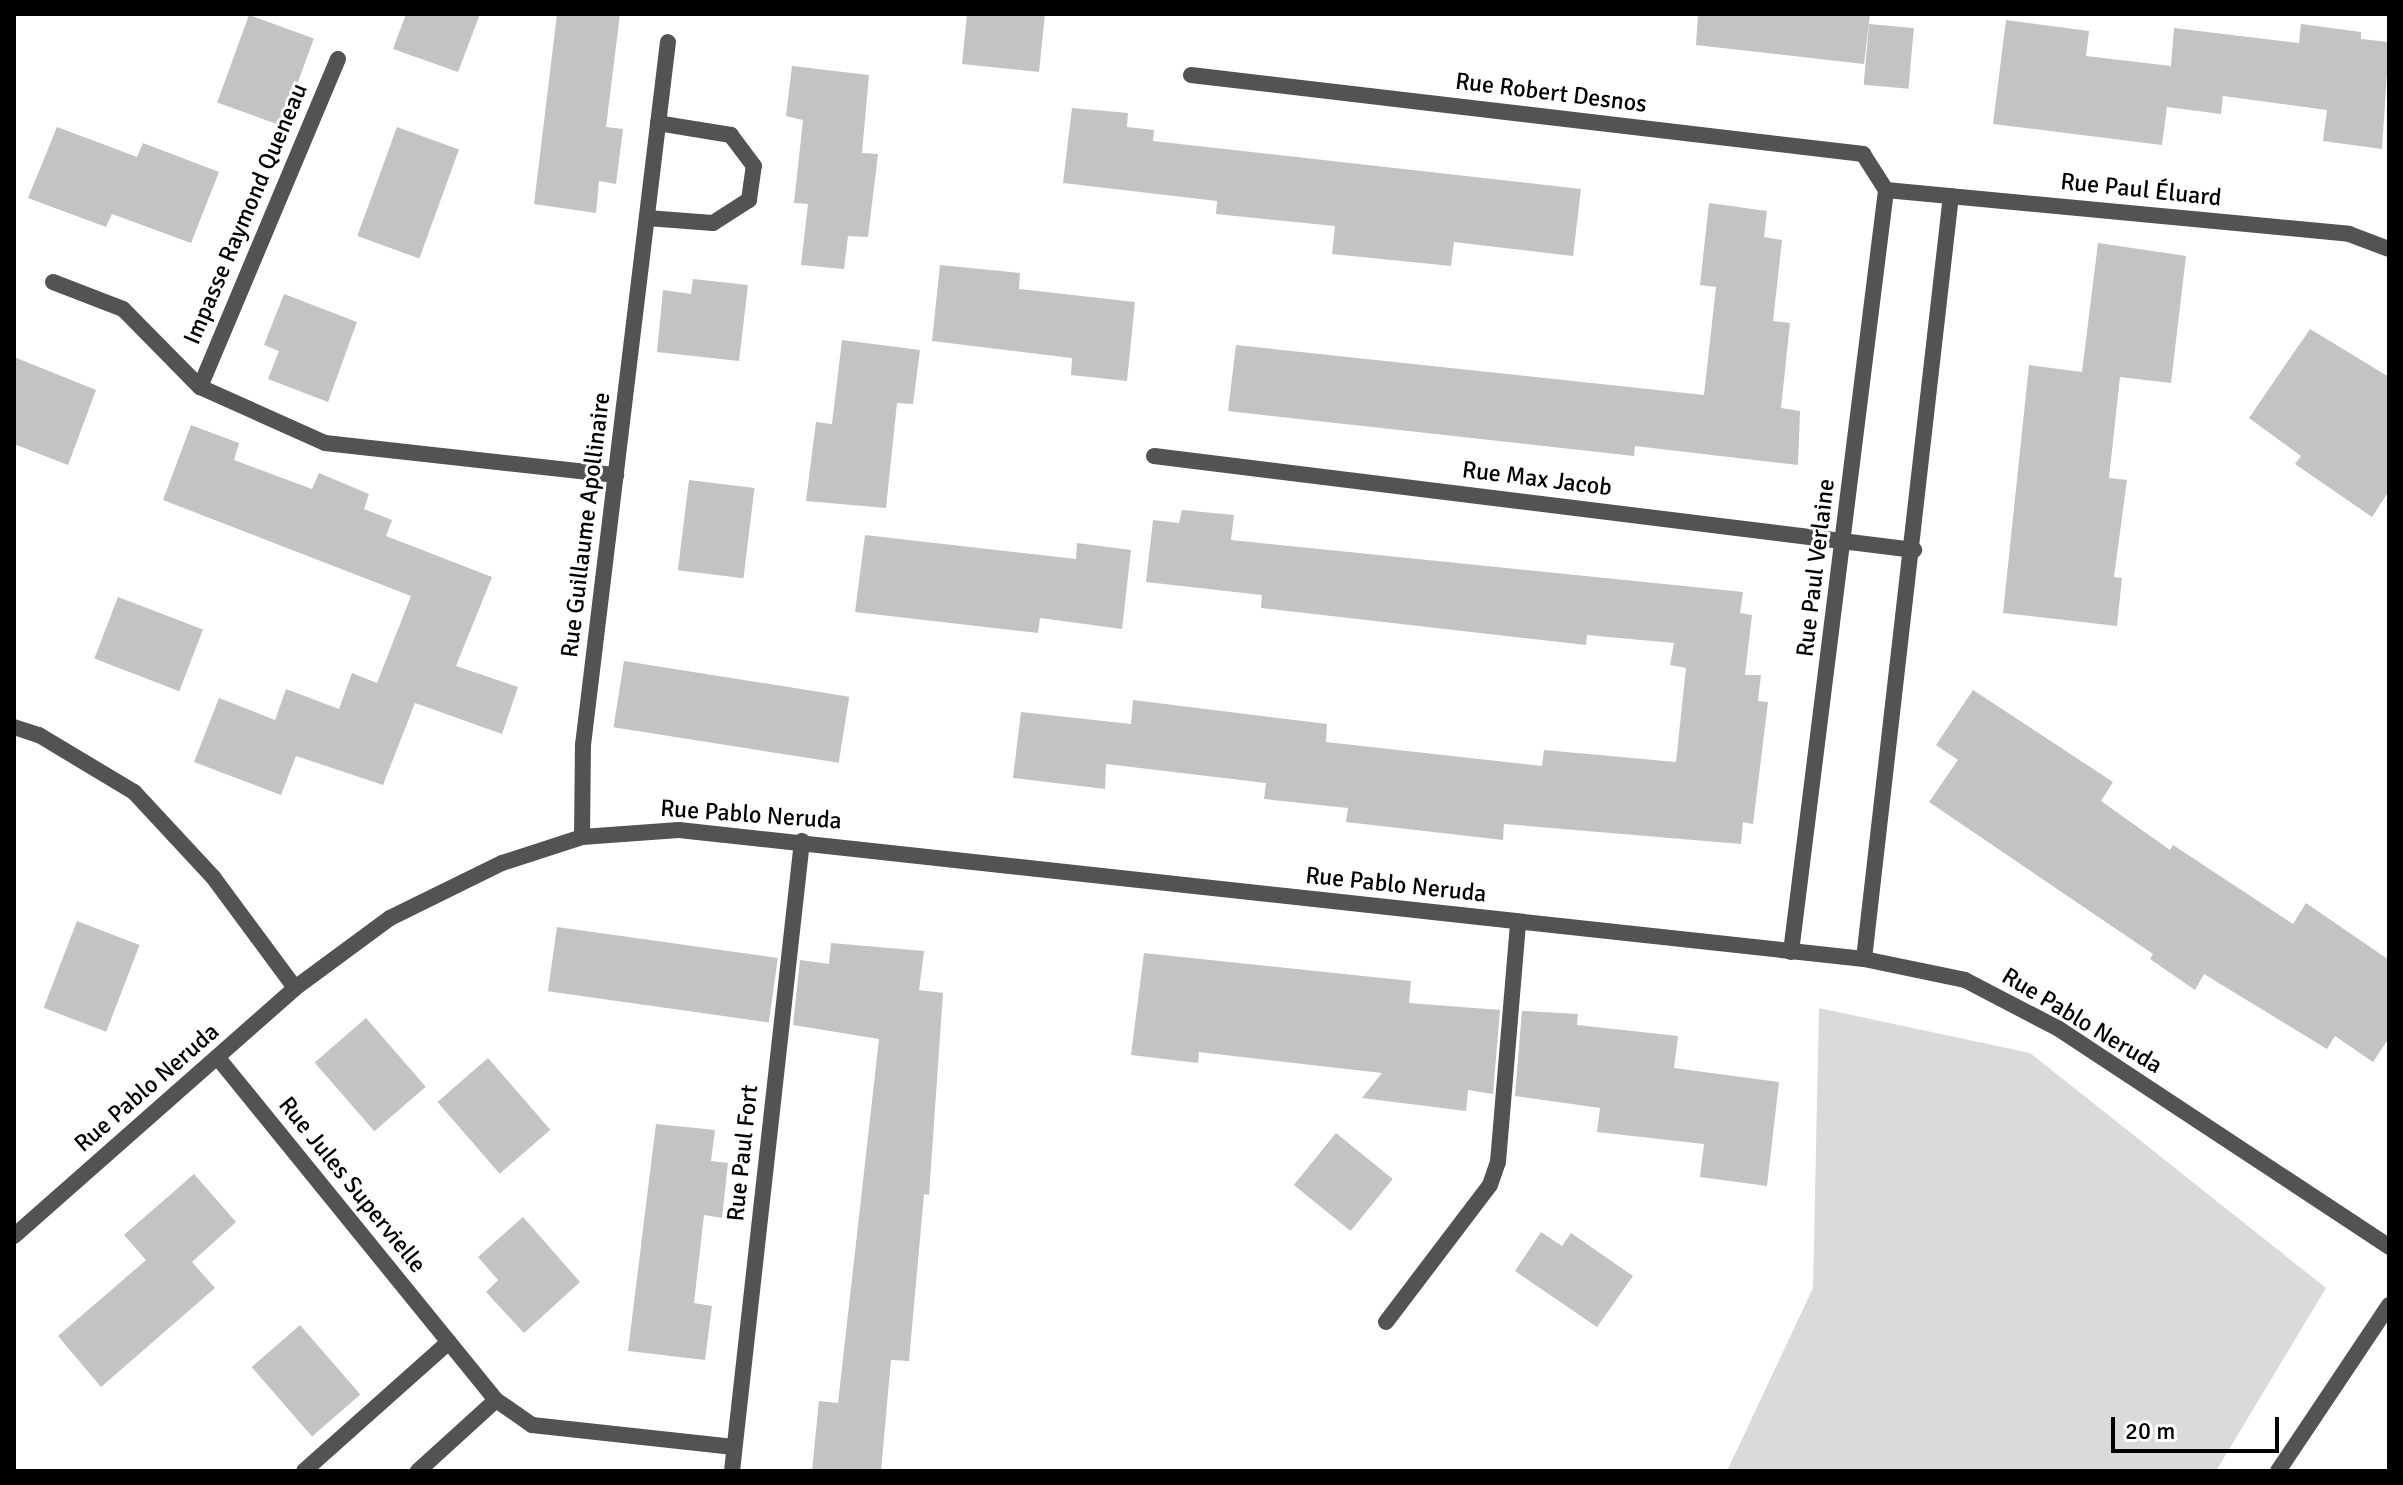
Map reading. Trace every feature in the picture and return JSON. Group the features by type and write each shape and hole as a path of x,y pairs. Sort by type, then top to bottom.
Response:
{"street":[{"name":"Rue Guillaume Apollinaire","path":"582,837 583,745 668,42"},
{"name":"Impasse Raymond Queneau","path":"200,387 338,59"},
{"name":"Rue Robert Desnos","path":"1191,75 1863,154 1886,190"},
{"path":"647,218 713,223 749,200 754,166 731,135 658,123"},
{"name":"Rue Paul Éluard","path":"1886,190 2349,234 2389,249"},
{"name":"Rue Paul Verlaine","path":"1791,952 1886,190"},
{"path":"1864,959 1914,550 1951,196"},
{"path":"53,282 123,309 200,387 325,443 616,475"},
{"name":"Rue Max Jacob","path":"1154,456 1914,550"},
{"path":"14,727 39,735 134,792 213,877 295,988"},
{"name":"Rue Pablo Neruda","path":"14,1236 295,988 390,918 502,863 582,837 679,830 1864,959 1965,980 2059,1029 2389,1247"},
{"name":"Rue Paul Fort","path":"732,1471 802,841"},
{"name":"Rue Pablo Neruda","path":"1386,1322 1490,1185 1498,1162 1518,923"},
{"name":"Rue Jules Supervielle","path":"218,1058 496,1400 532,1425 734,1447"},
{"path":"2278,1471 2389,1305"},
{"path":"304,1471 449,1342"},
{"path":"418,1471 496,1400"}],"shaded area":[{"path":"1819,1008 2030,1053 2326,1288 2216,1471 1727,1471 1813,1288"}],"building":[{"path":"406,14 480,14 458,72 393,49"},
{"path":"557,14 620,14 606,127 623,129 616,184 599,181 596,213 534,204"},
{"path":"967,14 1045,14 1039,72 962,64"},
{"path":"1698,14 1870,14 1864,64 1696,45"},
{"path":"249,15 314,39 282,126 217,102"},
{"path":"2006,20 2089,31 2086,56 2171,66 2174,28 2299,43 2301,24 2361,32 2361,39 2389,42 2382,149 2323,141 2327,110 2223,96 2221,114 2167,107 2162,145 1993,124"},
{"path":"1869,24 1914,28 1909,89 1864,85"},
{"path":"792,66 869,75 862,153 878,154 868,237 848,236 844,269 801,265 808,204 794,203 803,120 786,116"},
{"path":"1072,108 1128,113 1127,127 1154,130 1153,141 1581,189 1573,256 1454,242 1451,266 1332,254 1335,226 1216,214 1217,201 1063,183"},
{"path":"57,127 137,157 143,143 219,172 191,243 112,214 106,227 28,198"},
{"path":"397,127 459,150 419,259 357,236"},
{"path":"1709,203 1767,211 1764,237 1782,240 1773,321 1790,323 1781,408 1800,411 1798,465 1635,446 1634,456 1228,411 1236,345 1704,395 1716,287 1700,285"},
{"path":"2098,243 2186,256 2171,383 2120,377 2109,478 2127,480 2114,577 2122,578 2117,626 2003,613 2029,365 2082,372"},
{"path":"940,265 1020,273 1019,289 1135,302 1127,381 1071,375 1072,358 932,341"},
{"path":"693,279 748,285 739,361 657,352 663,290 691,294"},
{"path":"284,294 357,322 328,402 268,379 279,351 264,345"},
{"path":"2310,329 2389,377 2389,491 2372,517 2295,464 2301,456 2249,418"},
{"path":"842,340 920,350 913,404 897,403 886,508 806,501 816,422 832,424"},
{"path":"14,357 96,390 68,465 14,444"},
{"path":"191,425 239,443 234,460 312,489 319,473 369,494 364,509 392,520 386,536 492,577 456,666 518,687 502,734 415,703 383,785 296,756 281,795 194,762 219,698 275,720 286,689 339,709 352,673 377,683 411,596 163,500"},
{"path":"689,480 755,488 743,578 678,570"},
{"path":"1182,510 1234,515 1231,540 1743,592 1740,613 1752,615 1745,675 1761,675 1758,701 1768,702 1753,824 1743,822 1741,844 1504,824 1503,840 1346,822 1348,808 1264,799 1266,783 1106,764 1105,789 1013,778 1021,712 1131,724 1133,700 1327,724 1326,742 1542,766 1544,750 1676,762 1686,668 1670,665 1674,643 1587,635 1586,645 1261,608 1262,595 1146,582 1153,520 1179,523"},
{"path":"865,535 1076,559 1077,543 1131,550 1122,629 1040,618 1038,633 855,612"},
{"path":"118,597 203,630 179,691 94,659"},
{"path":"624,661 849,697 839,763 614,727"},
{"path":"1973,690 2113,782 2101,801 2170,850 2173,845 2293,924 2306,903 2389,960 2389,1038 2373,1062 2335,1036 2327,1049 2204,974 2195,990 2150,959 2153,954 1929,802 1958,760 1936,745"},
{"path":"77,921 140,945 106,1032 44,1008"},
{"path":"557,927 778,958 769,1022 548,991"},
{"path":"831,943 924,951 919,990 943,993 929,1195 924,1194 909,1361 891,1360 881,1471 812,1471 819,1401 838,1403 879,1039 793,1025 800,960 829,964"},
{"path":"1144,953 1411,981 1409,1003 1500,1010 1493,1094 1468,1090 1466,1111 1362,1098 1382,1073 1199,1052 1198,1063 1131,1055"},
{"path":"1522,1011 1578,1014 1577,1025 1678,1036 1674,1068 1779,1082 1767,1186 1700,1177 1704,1144 1597,1132 1600,1108 1515,1096"},
{"path":"366,1018 426,1087 374,1131 315,1063"},
{"path":"488,1058 550,1130 500,1174 437,1102"},
{"path":"656,1124 715,1130 711,1161 728,1163 722,1218 704,1215 694,1303 712,1306 705,1360 628,1351"},
{"path":"1336,1133 1393,1179 1351,1231 1294,1185"},
{"path":"194,1174 236,1222 192,1262 215,1288 101,1387 58,1336 146,1260 124,1235"},
{"path":"523,1217 580,1282 524,1333 486,1292 498,1280 478,1257"},
{"path":"1541,1232 1562,1246 1571,1233 1633,1276 1597,1327 1515,1271"},
{"path":"300,1325 360,1394 312,1436 252,1367"}]}
